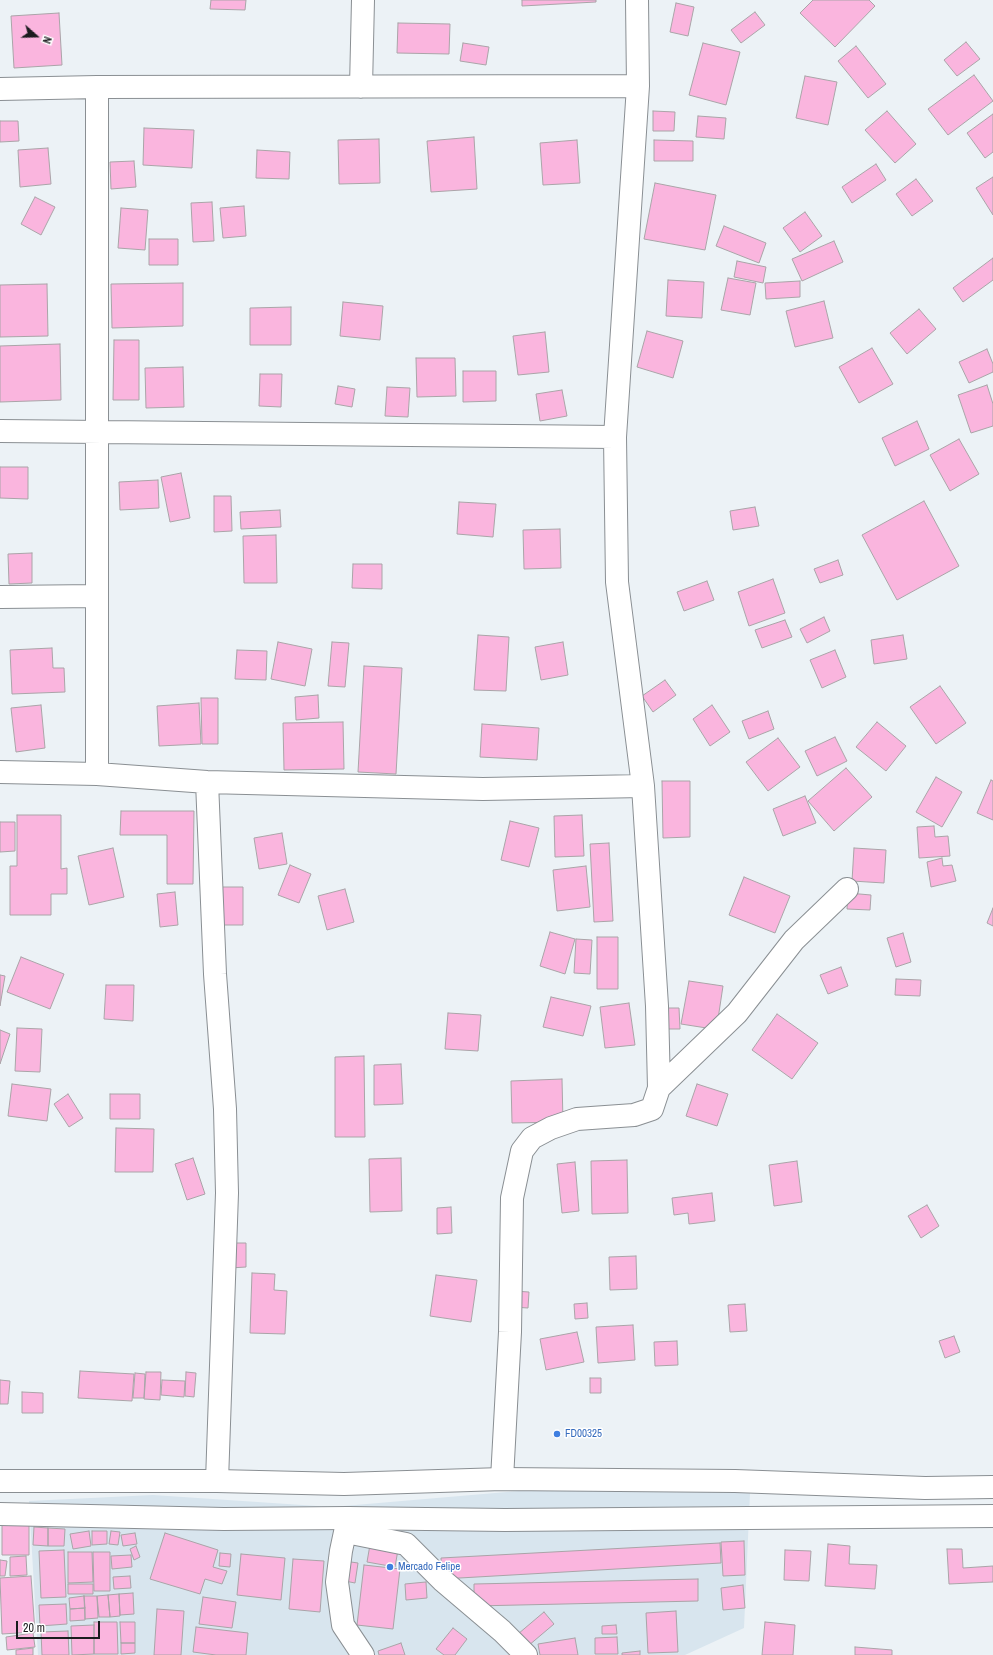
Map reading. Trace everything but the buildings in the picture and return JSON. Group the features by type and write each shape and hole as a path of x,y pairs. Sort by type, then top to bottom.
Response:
{"main road":[{"path":"361,87 364,0"},
{"path":"502,1479 510,1332 512,1198 522,1151 532,1138 551,1128 577,1119 634,1115 652,1109 660,1088 643,786 617,582 615,438 638,86 637,0"},
{"path":"0,89 97,87 638,86"},
{"path":"97,87 97,774"},
{"path":"0,431 615,438"},
{"path":"0,597 97,596"},
{"path":"0,772 97,774 207,782 483,789 643,786"},
{"path":"207,782 215,974 224,1109 227,1193 217,1481"},
{"path":"660,1088 737,1013 794,940 847,889"},
{"path":"0,1481 217,1481 344,1484 502,1479 735,1481 925,1488 993,1487"},
{"path":"0,1514 224,1519 347,1525 505,1520 993,1516"},
{"path":"347,1525 337,1578 343,1625 363,1655"},
{"path":"347,1525 406,1544 442,1580 502,1631 526,1655"}],"shaded area":[{"name":"Mercado Felipe","path":"751,1471 744,1628 685,1655 38,1655 29,1501 153,1495 332,1507"}],"place":[{"name":"FD00325","path":"557,1434"},
{"name":"Mercado Felipe","path":"390,1567"}]}
